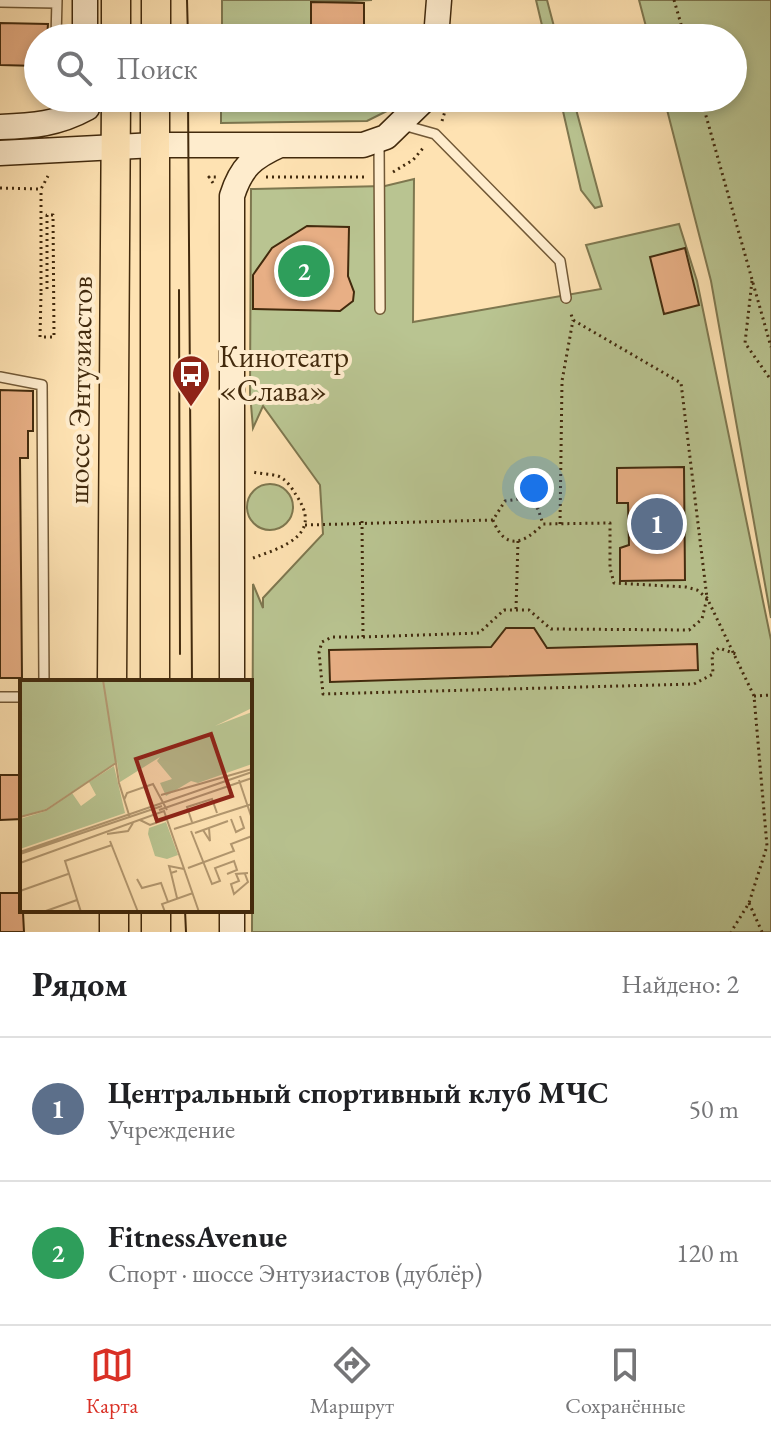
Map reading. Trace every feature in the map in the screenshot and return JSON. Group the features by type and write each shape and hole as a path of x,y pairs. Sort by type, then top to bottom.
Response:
{"main road":[{"path":"85,0 85,24"},
{"path":"116,0 116,24"},
{"path":"156,0 156,24"},
{"path":"437,24 439,0"},
{"path":"0,127 41,126 67,119 76,112"},
{"name":"шоссе Энтузиастов","path":"112,680 116,112"},
{"path":"155,112 155,680"},
{"path":"0,153 155,145 363,145 402,124 413,112"},
{"path":"232,680 232,196 243,168 256,155 280,145"}],"lane":[{"path":"0,2 56,2 56,24"},
{"path":"402,124 435,134 560,261 566,298"},
{"path":"379,139 380,309"},
{"path":"0,377 42,385 44,680"}],"path":[{"path":"674,0 681,24"},
{"path":"705,112 771,347"},
{"path":"41,293 47,293 47,215 53,215 54,337 40,337 41,189 48,176"},
{"path":"0,188 41,189"},
{"path":"752,277 745,343 771,380"},
{"path":"560,524 562,381 573,320 566,298"},
{"path":"573,320 681,383 707,598 702,619 689,630 551,629 529,610 504,610 479,633 332,637 322,642 319,652 323,694 694,684 713,674 712,654 719,648 736,654"},
{"path":"241,563 284,548 299,537 305,525 300,500 289,484 279,476 252,471 244,463"},
{"path":"493,520 505,501 525,498 538,509 543,524"},
{"path":"305,525 362,521 493,520"},
{"path":"493,520 498,534 512,542 528,539 543,524 610,523 610,568 614,583 686,587 697,590 707,598 754,696 767,846 749,903 731,932"},
{"path":"362,521 363,637"},
{"path":"516,610 518,541"},
{"path":"754,696 771,695"},
{"path":"749,903 762,932"}],"green space":[{"path":"222,0 372,0 312,3 311,24 222,24"},
{"path":"536,0 547,0 553,24 542,24"},
{"path":"639,0 771,0 771,618 711,281 668,112 747,112 747,24 645,24"},
{"path":"221,112 385,112 367,121 221,123"},
{"path":"563,112 577,112 602,206 595,208 581,190"},
{"path":"414,179 413,322 601,289 586,245 679,224 697,281 771,640 771,932 252,932 253,584 263,608 263,598 323,534 320,485 263,406 253,428 250,393 251,189 385,186"},
{"path":"270,484 287,490 293,507 287,524 270,530 253,524 247,507 253,490"}],"building":[{"path":"311,2 364,3 364,24 311,24"},
{"path":"0,23 48,24 24,24 24,66 0,65"},
{"path":"307,226 349,227 348,276 354,292 353,301 340,311 253,309 253,275 272,248"},
{"path":"685,248 699,305 664,314 650,257"},
{"path":"0,390 33,391 33,431 28,431 28,458 20,458 22,678 0,678"},
{"path":"684,467 685,580 620,581 620,548 629,545 628,503 617,503 617,468"},
{"path":"506,628 534,628 547,648 697,644 698,670 330,682 329,650 491,647"},
{"path":"0,775 20,775 20,819 0,820"},
{"path":"0,893 20,893 24,932 0,932"}],"tram line":[{"path":"187,0 188,24"},
{"path":"188,112 192,680"},
{"path":"179,290 180,654"},
{"path":"185,912 186,932"}],"place":[{"name":"FitnessAvenue","path":"304,271"},
{"name":"Кинотеатр «Слава»","path":"191,408"},
{"name":"Центральный спортивный клуб МЧС","path":"657,524"}]}
